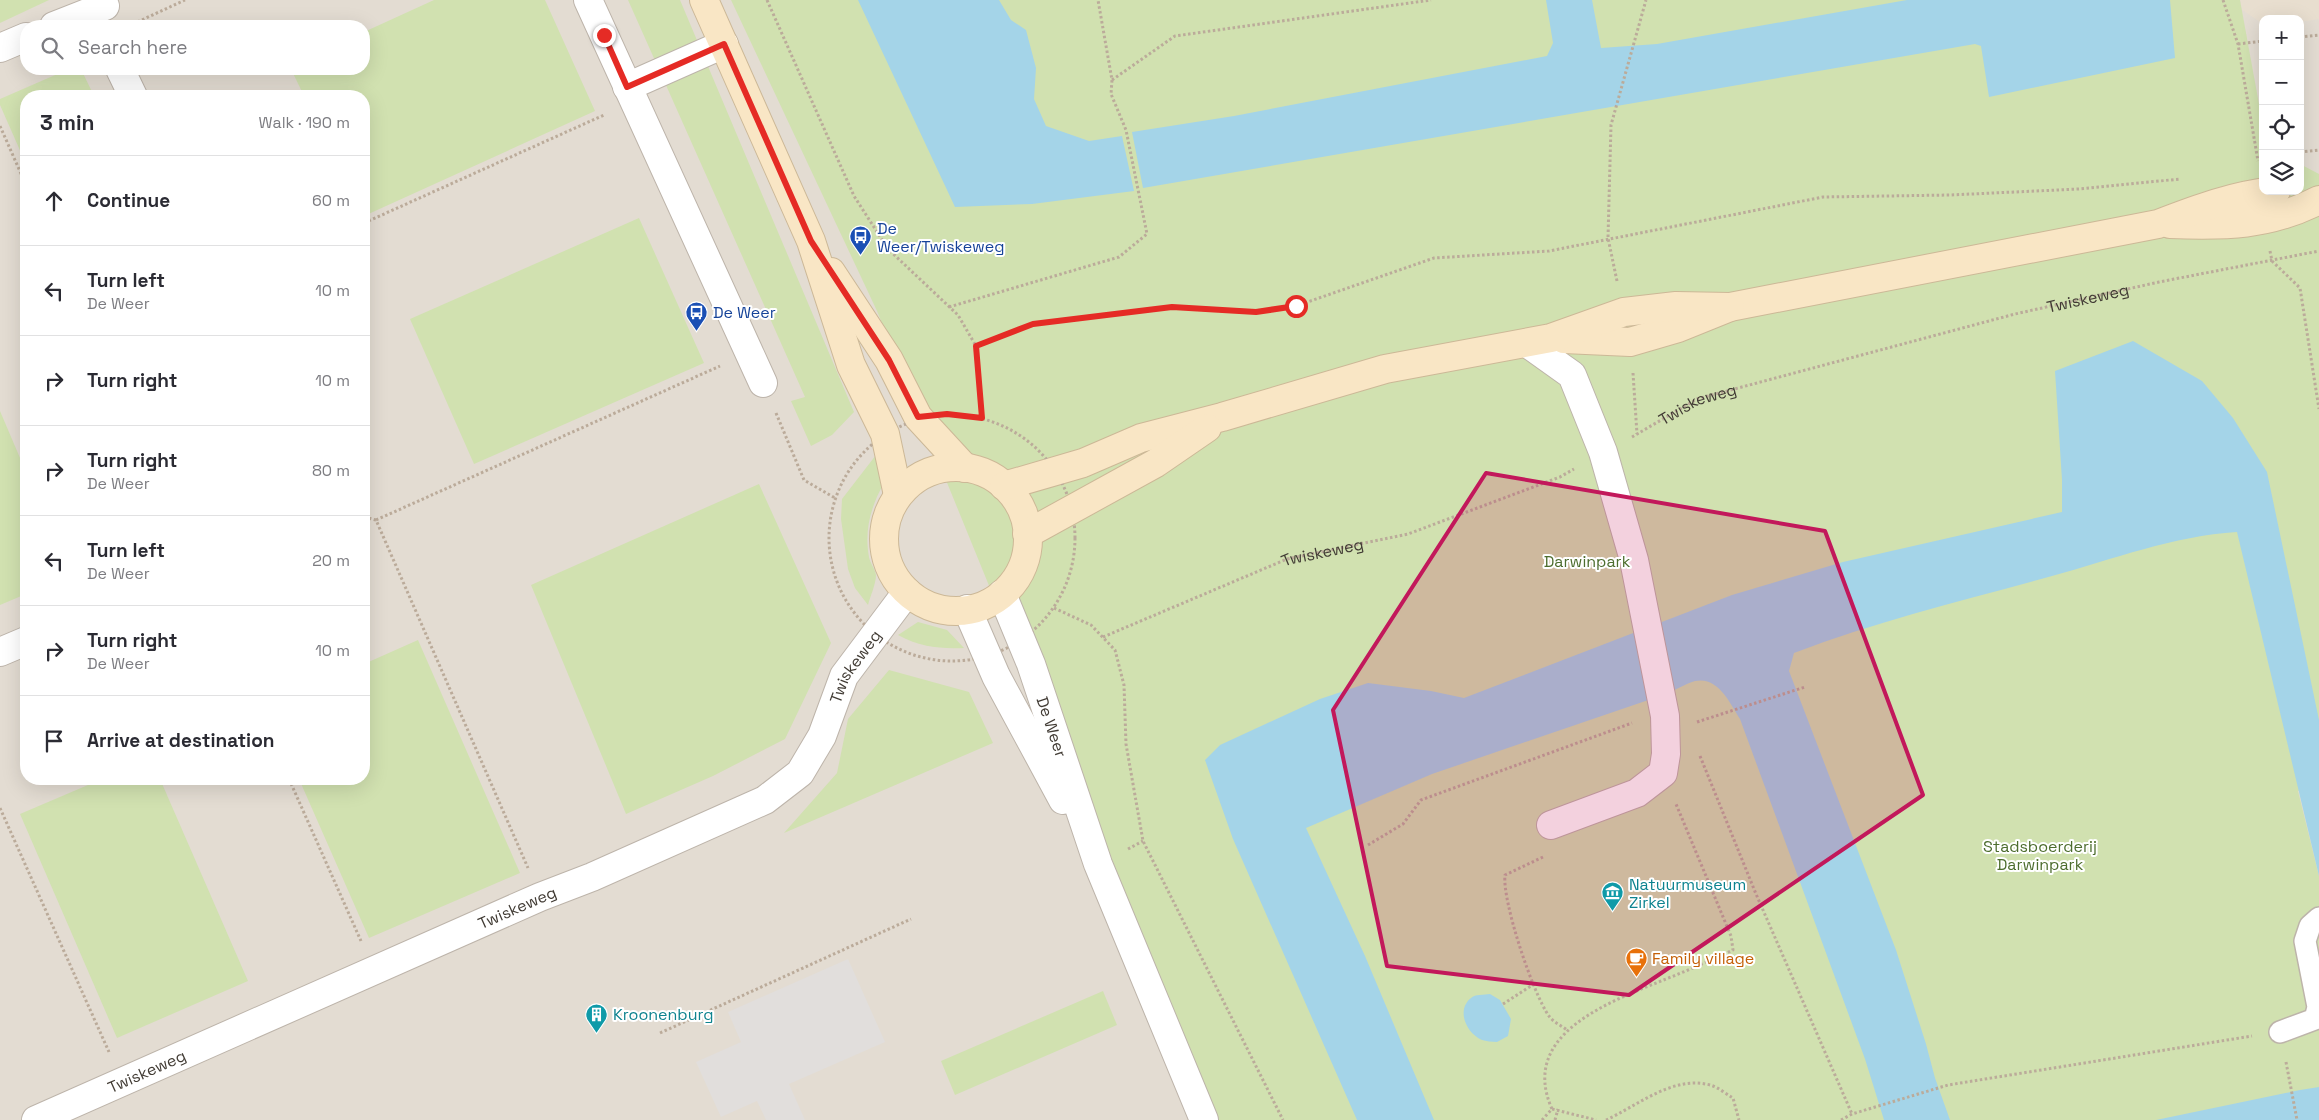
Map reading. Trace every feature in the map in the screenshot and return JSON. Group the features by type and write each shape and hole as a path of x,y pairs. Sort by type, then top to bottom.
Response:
{"main road":[{"path":"704,0 811,241 851,365 886,434 898,496"},
{"path":"2304,190 2319,192"},
{"path":"1004,486 1083,463 1141,438 1222,417 1385,369 1539,340 1624,312 1676,306 1730,307 2158,224 2205,205 2259,194"},
{"path":"2158,224 2210,226 2263,221 2304,208 2319,200"},
{"path":"811,241 889,360 918,417 965,468"},
{"path":"1027,534 1156,463 1222,417"},
{"path":"952,467 965,468 986,474 1004,486 1020,507 1027,534 1024,561 1019,573 1002,594 992,601 967,610 942,610 930,606 907,592 891,571 884,546 886,519 898,496 917,478 928,472 952,467"}],"street":[{"path":"588,0 763,383"},
{"path":"74,20 104,11"},
{"path":"0,48 20,40"},
{"path":"631,94 724,44"},
{"path":"123,75 130,90"},
{"path":"1539,340 1572,375 1603,452 1634,560 1665,716 1666,754 1662,773 1637,793 1551,825"},
{"name":"Twiskeweg","path":"36,1120 540,897 592,877 765,800 800,773 822,736 844,676 907,592"},
{"name":"De Weer","path":"1002,594 1021,640 1098,864 1204,1120"},
{"name":"De Weer","path":"967,610 996,676 1098,864"},
{"path":"0,652 20,644"}],"lane":[{"path":"2280,1032 2315,1019 2318,1007 2305,941 2310,926 2319,918"}],"path":[{"path":"141,20 185,0"},
{"path":"767,0 854,196 888,249 958,315 976,346 982,418"},
{"path":"949,307 1119,257 1147,234 1126,130 1111,94 1112,80 1098,0"},
{"path":"1112,80 1175,36 1431,0"},
{"path":"1608,238 1611,125 1646,0"},
{"path":"2223,0 2238,44 2259,162"},
{"path":"2304,37 2319,35"},
{"path":"2238,44 2259,41"},
{"path":"370,221 631,94"},
{"path":"0,126 20,171"},
{"path":"2304,152 2319,150"},
{"path":"2249,161 2258,158"},
{"path":"976,346 1033,324 1172,307 1256,312 1296,306 1434,258 1549,250 1823,196 1950,195 2079,189 2186,178"},
{"path":"2263,221 2272,261 2300,288 2319,409"},
{"name":"Twiskeweg","path":"1103,637 1287,559 1408,534 1560,477 1697,399 2015,314 2159,282 2319,252"},
{"path":"370,518 376,520 750,352"},
{"path":"763,383 804,480 835,498"},
{"path":"947,414 982,418 1025,438 1057,471 1073,508 1074,560 1054,608 1021,640 987,656 946,662 906,652 876,634 847,604 832,571 828,534 835,498 855,462 886,434 918,417 947,414"},
{"path":"376,520 540,897"},
{"path":"1054,608 1091,625 1115,650 1124,685 1126,744 1143,841 1283,1120"},
{"path":"1368,845 1403,824 1421,800 1625,725 1679,712 1687,725 1805,687"},
{"path":"1698,751 1756,894 1852,1114"},
{"path":"293,785 374,972"},
{"path":"1552,1109 1547,1098 1544,1081 1546,1065 1554,1048 1567,1030 1590,1013 1733,950 1731,936 1677,804 1669,806"},
{"path":"0,808 122,1082"},
{"path":"1549,854 1505,875 1504,886 1518,941 1534,984 1550,1018 1567,1030"},
{"path":"660,1033 911,919"},
{"path":"1503,1004 1534,984"},
{"path":"1840,1120 1852,1114 1948,1085 2280,1032"},
{"path":"2288,1072 2296,1120"},
{"path":"1606,1120 1644,1099 1692,1082 1712,1085 1733,1098 1739,1120"},
{"path":"1542,1120 1552,1109 1596,1120"},
{"path":"1555,1120 1558,1109"}],"highlighted area":[{"path":"1486,473 1825,531 1923,795 1629,995 1387,966 1333,710"}],"shaded area":[{"name":"Darwinpark","path":"0,0 2319,0 2319,1120 0,1120"},
{"path":"2240,0 2319,0 2319,19 2304,21 2304,15 2259,15 2259,21 2241,9"},
{"path":"848,959 885,1042 789,1084 805,1120 766,1120 757,1101 721,1117 696,1062 741,1042 728,1012"}],"green space":[{"path":"0,0 49,0 0,23"},
{"path":"434,0 545,0 595,111 370,213 370,90 301,90 294,75 370,75 370,29"},
{"path":"628,0 680,0 854,412 832,435 811,446 791,401 805,397"},
{"name":"Darwinpark","path":"731,0 2240,0 2259,104 2259,195 2304,195 2304,166 2319,174 2319,784 2298,791 2319,876 2319,1120 1214,1120 1147,973 877,311"},
{"path":"55,75 84,75 91,90 21,90"},
{"path":"20,90 20,150 0,105 0,99"},
{"path":"639,218 704,363 474,464 410,319"},
{"path":"0,411 20,458 20,597 0,605"},
{"path":"876,455 884,483 875,500 868,528 869,557 876,575 868,605 855,588 848,569 841,519 842,499"},
{"path":"759,484 831,643 785,739 713,776 626,814 531,585"},
{"path":"918,622 947,630 964,648 930,646 898,635"},
{"path":"418,640 520,873 369,938 302,785 370,785 370,661"},
{"path":"889,670 969,692 993,743 784,833 837,773 848,719"},
{"path":"88,785 163,785 248,981 117,1038 20,814"},
{"path":"1103,991 1117,1025 955,1095 941,1061"}],"water":[{"path":"858,0 999,0 1011,20 1026,30 1036,68 1034,99 1046,126 1089,141 1122,136 1134,191 1032,204 955,207"},
{"path":"1546,0 1592,0 1601,48 1657,44 1907,0 2170,0 2175,58 1989,97 1981,46 1975,44 1143,188 1132,132 1234,116 1547,56 1553,43"},
{"path":"2133,341 2202,381 2233,418 2267,472 2319,720 2319,876 2237,532 2213,534 2167,543 1889,621 1794,653 1789,671 1896,950 1935,1078 1950,1120 1884,1120 1865,1059 1740,719 1717,687 1703,681 1695,681 1666,694 1432,774 1306,828 1365,956 1434,1120 1357,1120 1233,839 1205,760 1220,745 1320,699 1368,683 1431,691 1464,698 1732,595 1843,562 2062,512 2062,480 2055,371"},
{"path":"1490,994 1500,1000 1511,1019 1508,1036 1497,1042 1482,1040 1476,1037 1468,1027 1464,1015 1464,1009 1471,998 1477,995"},
{"path":"2319,1087 2319,1120 2156,1120 2300,1090"}],"place":[{"name":"De Weer/Twiskeweg","path":"861,256"},
{"name":"De Weer","path":"697,331"},
{"name":"Natuurmuseum Zirkel","path":"1613,912"},
{"name":"Family village","path":"1636,977"},
{"name":"Kroonenburg","path":"597,1033"}],"route":[{"path":"604,35 627,87 724,44 811,241 889,360 918,417 947,414 982,418 976,346 1033,324 1172,307 1256,312 1296,306"}],"park label":[{"name":"Stadsboerderij Darwinpark","path":"2040,855"}]}
